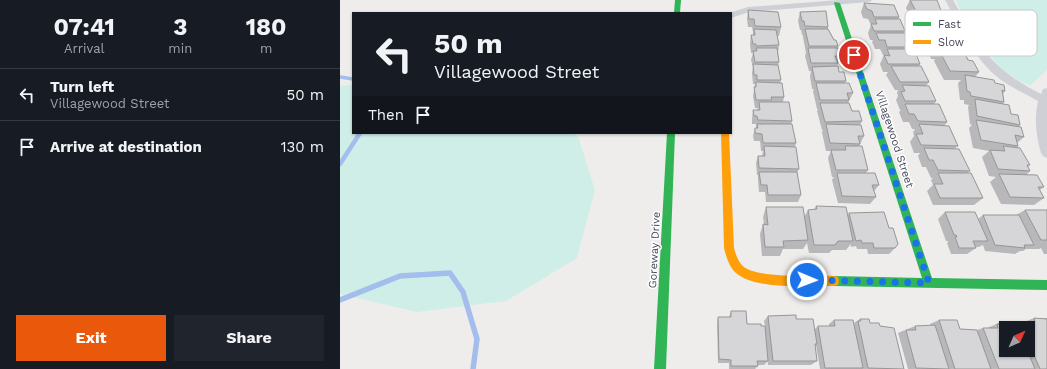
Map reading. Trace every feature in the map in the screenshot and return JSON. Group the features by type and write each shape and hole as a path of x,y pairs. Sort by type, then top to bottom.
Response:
{"street":[{"path":"677,12 678,0"},
{"path":"732,15 748,10 870,0"},
{"path":"949,0 955,10"},
{"name":"Villagewood Street","path":"837,3 929,283"},
{"path":"983,56 991,66 1012,82 1045,95 1041,127 1047,153"},
{"name":"Goreway Drive","path":"660,369 671,134"},
{"path":"725,134 729,248 732,261 741,272 751,277 762,279 929,283 1047,284"}],"shaded area":[{"path":"956,0 1047,0 1047,70 1031,85 1010,75 991,56 1037,56 1037,10 960,10"},
{"path":"352,85 352,134 574,134 578,136 595,190 577,258 506,301 417,312 340,294 340,86"}],"building":[{"path":"910,0 937,0 941,10 915,10"},
{"path":"864,3 894,5 899,17 874,17 872,11 867,9"},
{"path":"748,10 778,12 781,27 755,26 754,19 749,19"},
{"path":"826,11 828,27 805,26 800,12"},
{"path":"875,19 900,19 905,31 874,31 871,24 877,24"},
{"path":"754,29 776,30 779,45 756,46 756,44 753,44 751,35 755,35"},
{"path":"805,29 828,29 834,40 836,40 838,46 809,46"},
{"path":"876,33 905,33 905,47 887,47 885,40 879,40"},
{"path":"756,48 777,48 779,62 755,62 753,51 757,51"},
{"path":"808,48 838,48 841,56 835,56 838,63 811,63"},
{"path":"887,49 905,49 905,56 917,56 920,64 888,64 884,55 890,56"},
{"path":"942,56 966,56 968,60 973,61 979,72 950,71"},
{"path":"753,64 778,65 781,80 757,80 757,75 754,75"},
{"path":"838,66 839,72 844,72 846,81 815,81 812,67"},
{"path":"891,66 921,66 929,82 900,82"},
{"path":"965,75 994,80 995,83 1004,85 1005,91 1002,90 1004,102 971,96 970,92 967,91"},
{"path":"756,82 782,83 784,97 771,97 772,100 756,100 754,87 756,87"},
{"path":"816,83 849,83 853,93 847,93 849,100 820,100"},
{"path":"902,85 929,86 936,101 905,101 901,92 905,91"},
{"path":"975,99 1009,105 1011,114 1018,115 1020,125 977,116"},
{"path":"759,102 789,102 792,121 758,120 757,116 754,116 753,110 760,110"},
{"path":"820,103 849,103 852,111 859,111 862,121 825,122"},
{"path":"905,104 939,104 947,122 918,121 914,114 909,114"},
{"path":"976,120 1021,127 1024,137 1015,135 1018,146 981,140"},
{"path":"757,124 792,124 796,143 763,143 762,134 755,133 755,128 758,128"},
{"path":"826,124 861,125 864,136 858,136 860,144 830,143"},
{"path":"919,124 949,126 958,146 921,145 916,134 923,134"},
{"path":"764,146 796,147 799,169 759,168 758,156 765,156"},
{"path":"845,146 862,146 868,170 836,170 831,150 846,150"},
{"path":"1003,146 1020,148 1030,165 1027,165 1030,171 998,169 990,150 1005,151"},
{"path":"924,148 959,149 970,171 938,170 933,160 929,160"},
{"path":"759,172 797,172 801,195 768,195 767,185 761,185"},
{"path":"837,173 875,173 879,185 872,185 876,197 842,196"},
{"path":"938,173 971,173 983,198 940,198 934,184 943,184"},
{"path":"999,174 1037,175 1044,187 1038,187 1044,198 1010,197"},
{"path":"816,206 846,207 853,241 838,241 835,245 814,245 808,210 817,209"},
{"path":"766,207 803,207 808,240 783,241 784,247 765,247 763,224 768,225"},
{"path":"1025,210 1047,210 1047,240 1041,240"},
{"path":"884,212 889,228 893,228 898,244 895,248 874,248 873,243 862,243 861,240 856,241 849,213"},
{"path":"945,212 975,212 988,241 973,241 976,248 959,248 955,237 957,237 954,235"},
{"path":"983,215 1019,215 1034,245 1024,245 1025,248 995,245"},
{"path":"731,311 746,311 747,324 761,324 761,326 765,326 768,361 757,361 758,366 731,366 731,360 719,359 718,317 731,317"},
{"path":"796,315 796,319 813,319 817,344 815,344 817,361 773,361 768,316"},
{"path":"1034,318 1047,319 1047,369 1040,369 1035,357"},
{"path":"860,319 869,319 870,323 879,323 880,326 894,328 904,369 868,368 858,321 861,321"},
{"path":"834,320 853,320 863,368 825,368 818,326 835,326"},
{"path":"939,320 957,320 960,329 977,330 991,369 955,369"},
{"path":"997,324 999,324 999,357 1030,357 1035,369 999,369 983,328 998,328"},
{"path":"935,325 949,369 916,368 906,330 916,330 915,326"}],"waterway":[{"path":"340,77 352,79"},
{"path":"340,164 359,134"},
{"path":"340,300 400,276 450,273 463,292 477,339 473,369"}],"traffic: fast":[{"path":"677,12 678,0"},
{"path":"837,3 929,283"},
{"path":"660,369 671,134"},
{"path":"834,281 1047,285"}],"traffic: slow":[{"path":"725,134 729,248 736,265 740,270 747,274 770,279 834,281"}],"route":[{"path":"807,280 929,283 854,55"}]}
